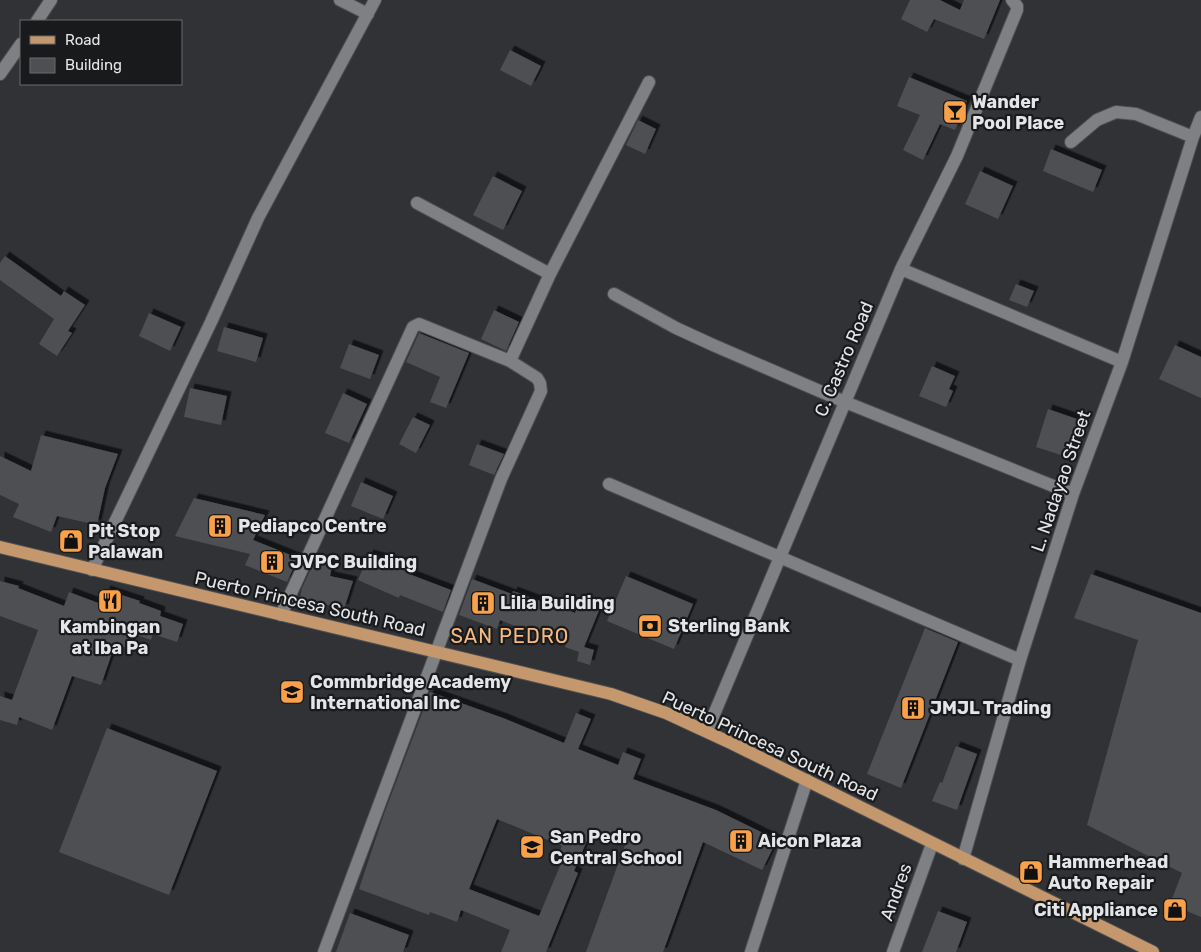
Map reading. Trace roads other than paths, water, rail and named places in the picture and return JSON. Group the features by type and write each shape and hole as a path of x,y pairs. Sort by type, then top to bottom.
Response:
{"main road":[{"name":"Puerto Princesa South Road","path":"0,547 611,694 666,713 807,780 962,859 1153,952"}],"street":[{"path":"38,20 51,0"},
{"path":"340,0 368,14"},
{"path":"92,570 211,322 258,218 375,0"},
{"name":"C. Castro Road","path":"707,731 901,269 957,156 1017,10 1014,2"},
{"path":"0,74 20,45"},
{"path":"510,361 550,274 649,82"},
{"path":"1071,142 1097,120 1116,112 1136,114 1193,137"},
{"name":"L. Nadayao Street","path":"962,859 1020,660 1073,494 1122,362 1201,117"},
{"path":"417,203 550,274"},
{"path":"901,269 1122,362"},
{"path":"614,294 676,328 845,402 1073,494"},
{"path":"281,615 413,327 419,324 510,361 537,378 541,391 501,479 324,952"},
{"path":"609,484 1020,660"},
{"path":"751,952 807,780"},
{"name":"Andres","path":"893,952 932,844"}],"place":[{"name":"Wander Pool Place","path":"955,112"},
{"name":"Pediapco Centre","path":"220,526"},
{"name":"Pit Stop Palawan","path":"71,541"},
{"name":"JVPC Building","path":"272,562"},
{"name":"Kambingan at Iba Pa","path":"110,601"},
{"name":"Lilia Building","path":"483,603"},
{"name":"Sterling Bank","path":"650,626"},
{"name":"Commbridge Academy International Inc","path":"292,692"},
{"name":"JMJL Trading","path":"913,708"},
{"name":"Aicon Plaza","path":"741,841"},
{"name":"San Pedro Central School","path":"532,847"},
{"name":"Hammerhead Auto Repair","path":"1031,872"},
{"name":"Citi Appliance","path":"1175,910"}],"district":[{"name":"SAN PEDRO","path":"510,636"}]}
